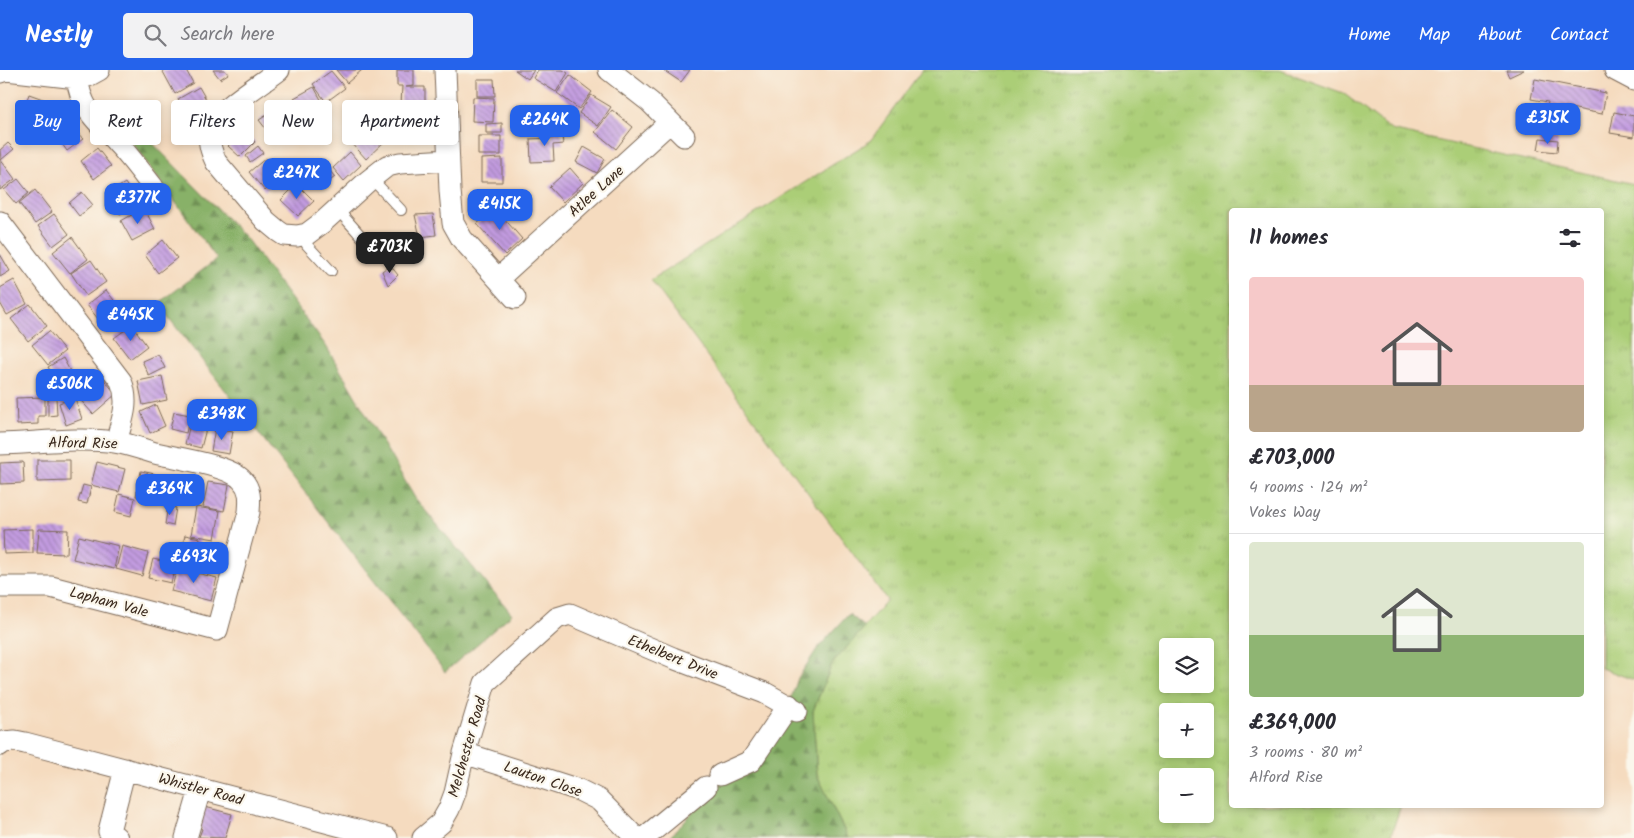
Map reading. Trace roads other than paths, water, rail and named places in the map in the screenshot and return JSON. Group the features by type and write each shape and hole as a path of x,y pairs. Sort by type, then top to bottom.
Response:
{"street":[{"path":"0,72 6,70 77,78 88,76 99,70"},
{"path":"279,70 225,110 215,120 211,128 209,144 216,162 266,221 278,231 291,236 302,235 314,230 371,178 393,164 448,160"},
{"path":"444,70 452,215 456,231 515,298"},
{"name":"Atlee Lane","path":"499,278 677,129 650,102 609,70"},
{"path":"1615,70 1634,80"},
{"path":"77,78 79,92 85,106 119,144 153,187"},
{"path":"0,222 121,381 126,397 116,442"},
{"name":"Alford Rise","path":"0,444 80,441 116,442 219,468 240,478 249,492 249,512 217,630"},
{"name":"Lapham Vale","path":"0,587 41,586 56,588 217,630"},
{"name":"Ethelbert Drive","path":"557,618 570,614 673,658 764,693 793,708 751,761 713,781 644,838"},
{"name":"Melchester Road","path":"423,838 441,823 455,794 464,753 485,683 557,618"},
{"name":"Whistler Road","path":"7,743 126,769 386,838"},
{"name":"Lauton Close","path":"464,753 579,790 599,800 636,838"},
{"path":"117,838 109,831 126,769"},
{"path":"186,838 200,790"}],"lane":[{"path":"371,178 401,210"},
{"path":"337,209 378,255"},
{"path":"302,235 307,245 331,271"}]}
